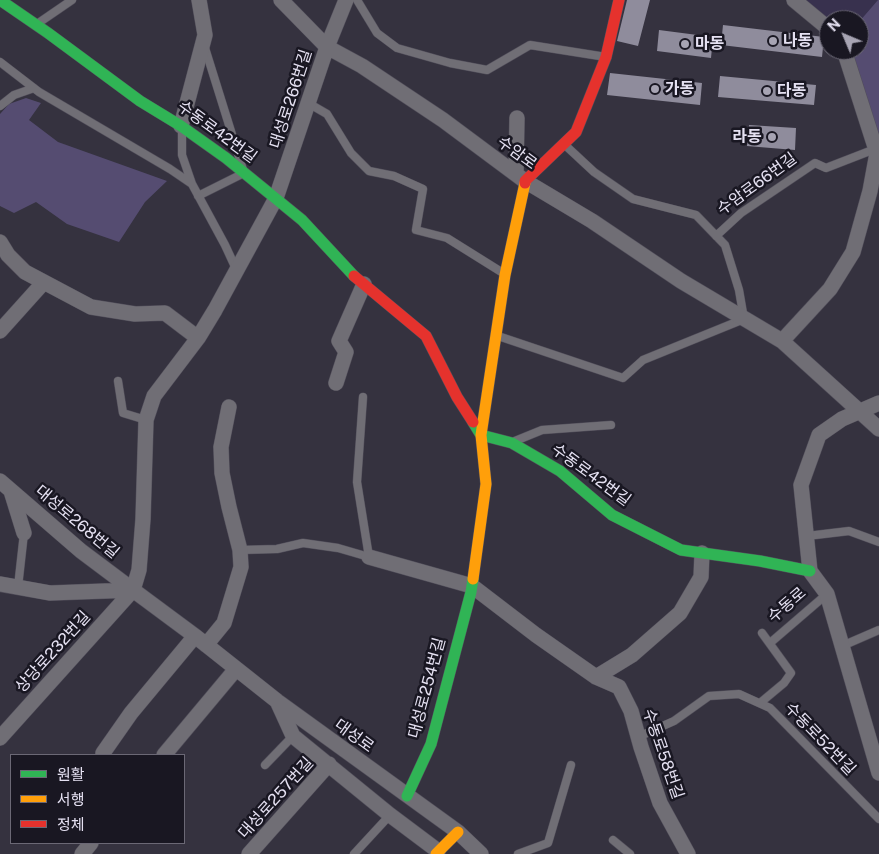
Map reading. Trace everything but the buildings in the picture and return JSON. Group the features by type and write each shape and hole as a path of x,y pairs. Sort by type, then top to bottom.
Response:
{"street":[{"name":"수동로42번길","path":"0,0 140,100 182,126 302,220 356,278 426,336 457,397 481,435 511,443 560,471 612,515 681,550 760,561 810,571"},
{"path":"182,126 205,35 199,0"},
{"name":"수암로","path":"281,0 327,47 362,66 443,120 520,178 592,221 681,281 782,340 879,429"},
{"path":"327,47 346,0"},
{"path":"520,178 576,132 606,57 619,0"},
{"path":"794,0 819,21"},
{"name":"대성로266번길","path":"133,590 139,570 143,519 146,420 154,396 198,338 276,198 327,47"},
{"path":"782,340 830,289 853,252 870,191 877,153 847,60"},
{"path":"517,118 520,178"},
{"name":"대성로254번길","path":"407,796 431,744 472,586 486,484 481,435 520,178"},
{"path":"0,242 8,255 25,272 91,307 135,314 165,313 198,338"},
{"path":"0,331 44,282"},
{"path":"336,383 346,352 339,341 364,284"},
{"name":"수동로","path":"879,403 842,419 819,435 801,485 810,571 827,594 879,773"},
{"path":"104,754 131,713 201,641 224,623 241,567 240,550 222,473 221,447 229,407"},
{"path":"5,485 24,533"},
{"name":"대성로268번길","path":"5,485 81,551 133,590"},
{"path":"596,677 632,655 680,614 701,577 702,553"},
{"path":"369,557 472,586"},
{"path":"0,584 50,593 133,590"},
{"name":"수동로58번길","path":"472,586 536,635 596,677 619,687 631,711 660,803 688,854"},
{"name":"대성로","path":"133,590 277,701 458,832 481,854"},
{"name":"상당로232번길","path":"0,738 133,590"},
{"path":"165,754 236,669"},
{"path":"277,701 293,736 437,853 458,832"},
{"name":"대성로257번길","path":"249,854 328,764"},
{"path":"82,854 90,844"}],"lane":[{"path":"35,25 72,0"},
{"path":"358,0 377,33 397,48 450,63 488,70 530,45 606,57"},
{"path":"198,196 244,173 203,43"},
{"path":"0,62 34,88 170,168 192,184"},
{"path":"0,106 14,95 34,88"},
{"path":"308,103 327,114 350,153 368,171 394,176 423,189 416,230 447,238 505,274"},
{"path":"182,126 182,155 192,184 237,271"},
{"path":"496,336 623,378 643,360 744,319 740,290 725,245 696,215 633,199 594,172 564,143"},
{"name":"수암로66번길","path":"716,236 741,213 815,163 826,168 875,149"},
{"path":"118,381 123,413 146,420"},
{"path":"240,550 277,549 303,543 338,548 369,557 357,482 363,397"},
{"path":"511,443 542,430 610,425"},
{"path":"807,536 849,531 879,542"},
{"path":"18,587 24,533"},
{"name":"수동로","path":"770,643 827,594"},
{"path":"842,646 879,630"},
{"name":"수동로52번길","path":"760,703 784,683 791,673 762,633"},
{"name":"수동로52번길","path":"638,737 674,721 709,696 740,694 770,708 879,819"},
{"path":"265,766 293,736"},
{"path":"518,854 548,843 571,765"},
{"path":"354,854 390,814"},
{"path":"613,840 630,854"}],"shaded area":[{"path":"805,0 879,0 879,134 861,60 869,60 869,10 819,10 819,12"},
{"path":"879,0 879,134 867,107 851,60 869,60 869,10"},
{"path":"26,98 41,103 29,120 58,142 167,181 145,202 119,242 67,224 36,202 14,213 0,206 0,114 9,104"}],"traffic: fast":[{"path":"0,0 140,101 181,126 226,158 302,220 354,276"},
{"path":"473,422 481,435 512,443 560,471 612,515 681,550 760,561 810,571"},
{"path":"407,796 431,744 473,579"}],"traffic: slow":[{"path":"473,579 486,484 481,435 505,275 525,183"},
{"path":"436,854 458,832"}],"traffic: jam":[{"path":"525,183 576,132 606,57 619,0"},
{"path":"354,276 426,336 457,397 473,422"}],"place":[{"name":"나동","path":"773,41"},
{"name":"마동","path":"685,44"},
{"name":"가동","path":"655,89"},
{"name":"다동","path":"767,91"},
{"name":"라동","path":"772,137"}]}
